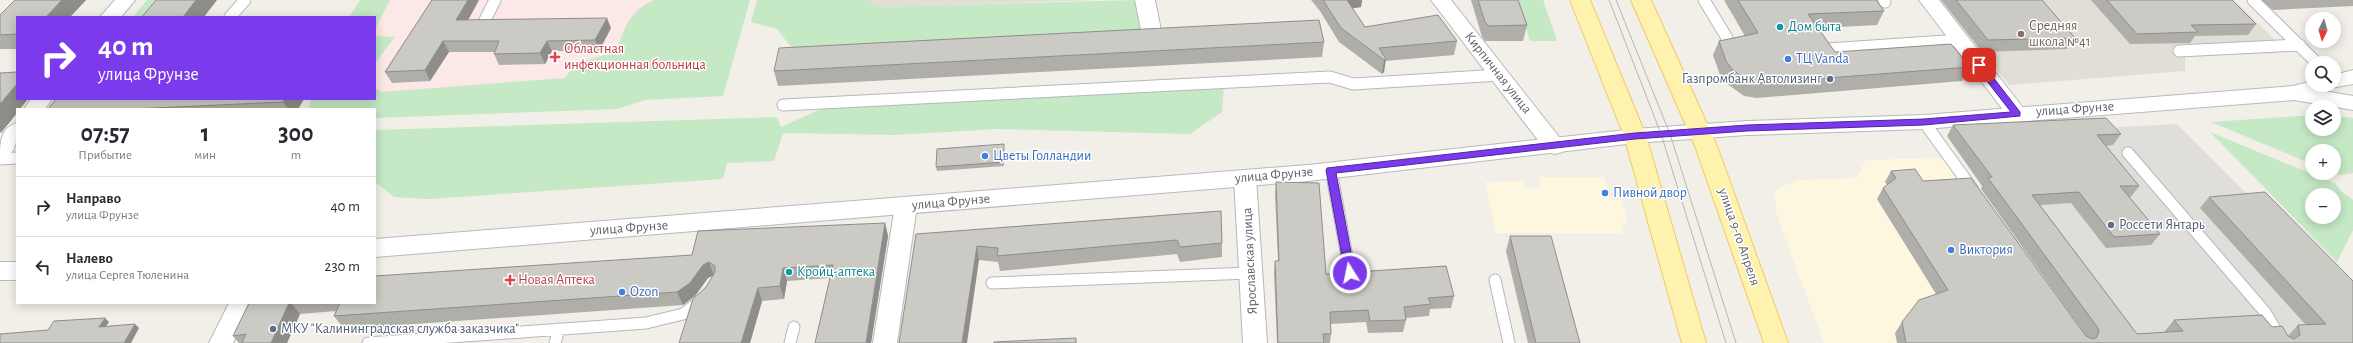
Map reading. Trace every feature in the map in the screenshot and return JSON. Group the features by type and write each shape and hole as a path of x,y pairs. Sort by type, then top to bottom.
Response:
{"main road":[{"path":"111,16 125,0"},
{"path":"1145,0 1151,30"},
{"name":"Кирпичная улица","path":"1441,0 1554,147"},
{"path":"1580,0 1635,136 1656,204 1694,343"},
{"name":"улица 9-го Апреля","path":"1641,0 1699,132 1729,206 1776,343"},
{"path":"1929,0 2017,114"},
{"path":"2341,80 2353,77"},
{"name":"улица Фрунзе","path":"376,248 1245,178 1554,147 1635,136 1924,122 2293,93 2305,90"},
{"name":"улица Фрунзе","path":"2293,93 2353,103"},
{"path":"35,108 41,100"},
{"path":"0,152 16,131"},
{"name":"Ярославская улица","path":"1245,178 1254,343"},
{"path":"885,343 906,206"},
{"path":"0,272 16,271"},
{"path":"221,343 240,304"}],"lane":[{"path":"231,16 245,0"},
{"path":"483,24 495,0"},
{"path":"1704,0 1727,38"},
{"path":"2253,0 2310,56"},
{"path":"1828,49 1960,40"},
{"path":"2179,51 2300,45"},
{"path":"783,105 1330,76 1353,84 1500,75"},
{"path":"1924,122 1978,197"},
{"path":"2128,153 2265,312 2284,343"},
{"path":"0,159 16,158"},
{"path":"1330,170 1350,273"},
{"path":"992,283 1250,274"},
{"path":"1495,280 1509,343"},
{"path":"368,343 667,320 686,313 709,293"},
{"path":"790,343 794,327"},
{"path":"555,343 559,329"}],"shaded area":[{"name":"Областная инфекционная больница","path":"377,0 750,0 723,96 376,109 317,108 376,100"},
{"path":"784,0 1100,0 793,10"},
{"path":"1941,0 2234,0 2277,42 2275,53 2185,57 2185,71 2009,85"},
{"path":"2177,124 2256,203 2353,343 2096,343 1947,136"},
{"path":"1944,158 2074,343 1824,343 1776,213 1775,190 1798,180 1856,178 1866,160"},
{"path":"1538,177 1604,177 1612,200 1621,200 1628,223 1621,223 1623,233 1496,233 1485,182 1524,181 1525,188 1542,187"}],"green space":[{"path":"147,0 178,0 165,16 134,16"},
{"path":"360,0 390,0 376,27 376,16 350,16"},
{"path":"654,0 750,0 723,96 645,100 617,109 376,118 376,108 309,108 311,100 376,100 376,89 382,92 565,78 576,63 616,52 625,28 633,15 646,4"},
{"path":"757,0 866,0 879,7 1138,0 1151,30 800,58 777,29 751,22"},
{"path":"1517,0 1543,0 1557,41 1530,41"},
{"path":"376,36 395,37 376,62"},
{"path":"1224,86 1222,112 1190,134 997,129 893,135 783,133 774,161 727,163 723,179 428,199 394,197 376,183 376,130 777,117 781,127 823,108"},
{"path":"2305,115 2305,136 2341,136 2341,117 2353,118 2353,173 2341,175 2341,144 2305,144 2305,161 2211,122"},
{"path":"2210,132 2305,171 2305,180 2326,180 2336,184 2339,188 2305,188 2305,224 2341,224 2341,191 2353,200 2353,230 2337,262"}],"building":[{"path":"15,0 62,0 47,16 16,16 16,34 0,35 0,15"},
{"path":"156,0 196,0 184,16 143,16"},
{"path":"432,0 468,0 456,20 607,18 595,40 547,41 540,53 494,54 499,41 443,41 425,70 385,72"},
{"path":"1323,0 1347,0 1365,27 1438,15 1457,41 1379,48 1386,59 1384,60 1341,28"},
{"path":"1478,0 1518,0 1527,25 1489,26 1485,22"},
{"path":"1738,0 1876,0 1884,11 1808,14 1835,52 1951,44 1970,67 1763,83 1749,82 1732,69 1726,61 1719,41 1758,33"},
{"path":"1956,0 2042,0 2075,38 1988,40"},
{"path":"2107,0 2232,0 2256,24 2191,25 2198,32 2137,34"},
{"path":"1319,20 1324,42 774,71 779,48"},
{"path":"16,72 16,85 0,104 0,73"},
{"path":"55,100 284,100 283,102 154,108 49,108"},
{"path":"2106,118 2121,134 2097,135 2139,186 2120,186 2160,234 2114,237 2079,192 2032,195 2137,334 2183,331 2174,320 2262,315 2272,327 2282,326 2288,336 2294,339 2300,335 2298,325 2326,324 2209,197 2265,192 2353,281 2353,343 1906,343 1902,322 1919,300 1948,290 1883,188 1896,178 1891,171 1915,169 1923,181 1971,178 2086,336 2092,339 2096,338 2099,332 2098,328 1988,178 1992,177 1953,125"},
{"path":"1004,144 1004,162 936,167 937,149"},
{"path":"1276,182 1319,183 1326,274 1446,266 1454,296 1428,298 1431,304 1404,307 1406,320 1370,321 1368,310 1330,312 1331,334 1323,334 1324,343 1278,343 1275,261 1279,261"},
{"path":"1221,211 1222,243 1180,247 1177,240 997,256 998,248 977,246 962,343 899,343 916,234"},
{"path":"885,223 866,343 815,343 833,265 783,268 780,286 758,288 741,343 679,343 693,299 706,287 715,272 715,266 709,262 703,265 690,283 677,292 334,316 340,304 376,304 376,276 692,255 698,231"},
{"path":"1510,236 1551,236 1580,343 1536,343"},
{"path":"249,304 289,304 271,343 242,343 246,334 233,336"},
{"path":"105,318 99,327 135,324 124,343 0,343 0,334 48,330 54,321"},
{"path":"1076,338 1076,343 994,343 994,342"}],"tram line":[{"path":"1609,0 1661,134 1726,343"},
{"path":"1616,0 1670,134 1736,343"}],"place":[{"name":"Дом быта","path":"1780,27"},
{"name":"Средняя школа №41","path":"2021,34"},
{"name":"Областная инфекционная больница","path":"555,57"},
{"name":"ТЦ Vanda","path":"1788,59"},
{"name":"Газпромбанк Автолизинг","path":"1830,79"},
{"name":"Цветы Голландии","path":"985,156"},
{"name":"Пивной двор","path":"1605,193"},
{"name":"Россети Янтарь","path":"2111,225"},
{"name":"Виктория","path":"1951,250"},
{"name":"Кройц-аптека","path":"789,272"},
{"name":"Новая Аптека","path":"510,280"},
{"name":"Ozon","path":"622,292"},
{"name":"МКУ \"Калининградская служба заказчика\"","path":"273,329"}],"route":[{"path":"1350,273 1330,170 1554,147 1635,136 1747,128 1924,122 2017,114 1979,65"}]}
